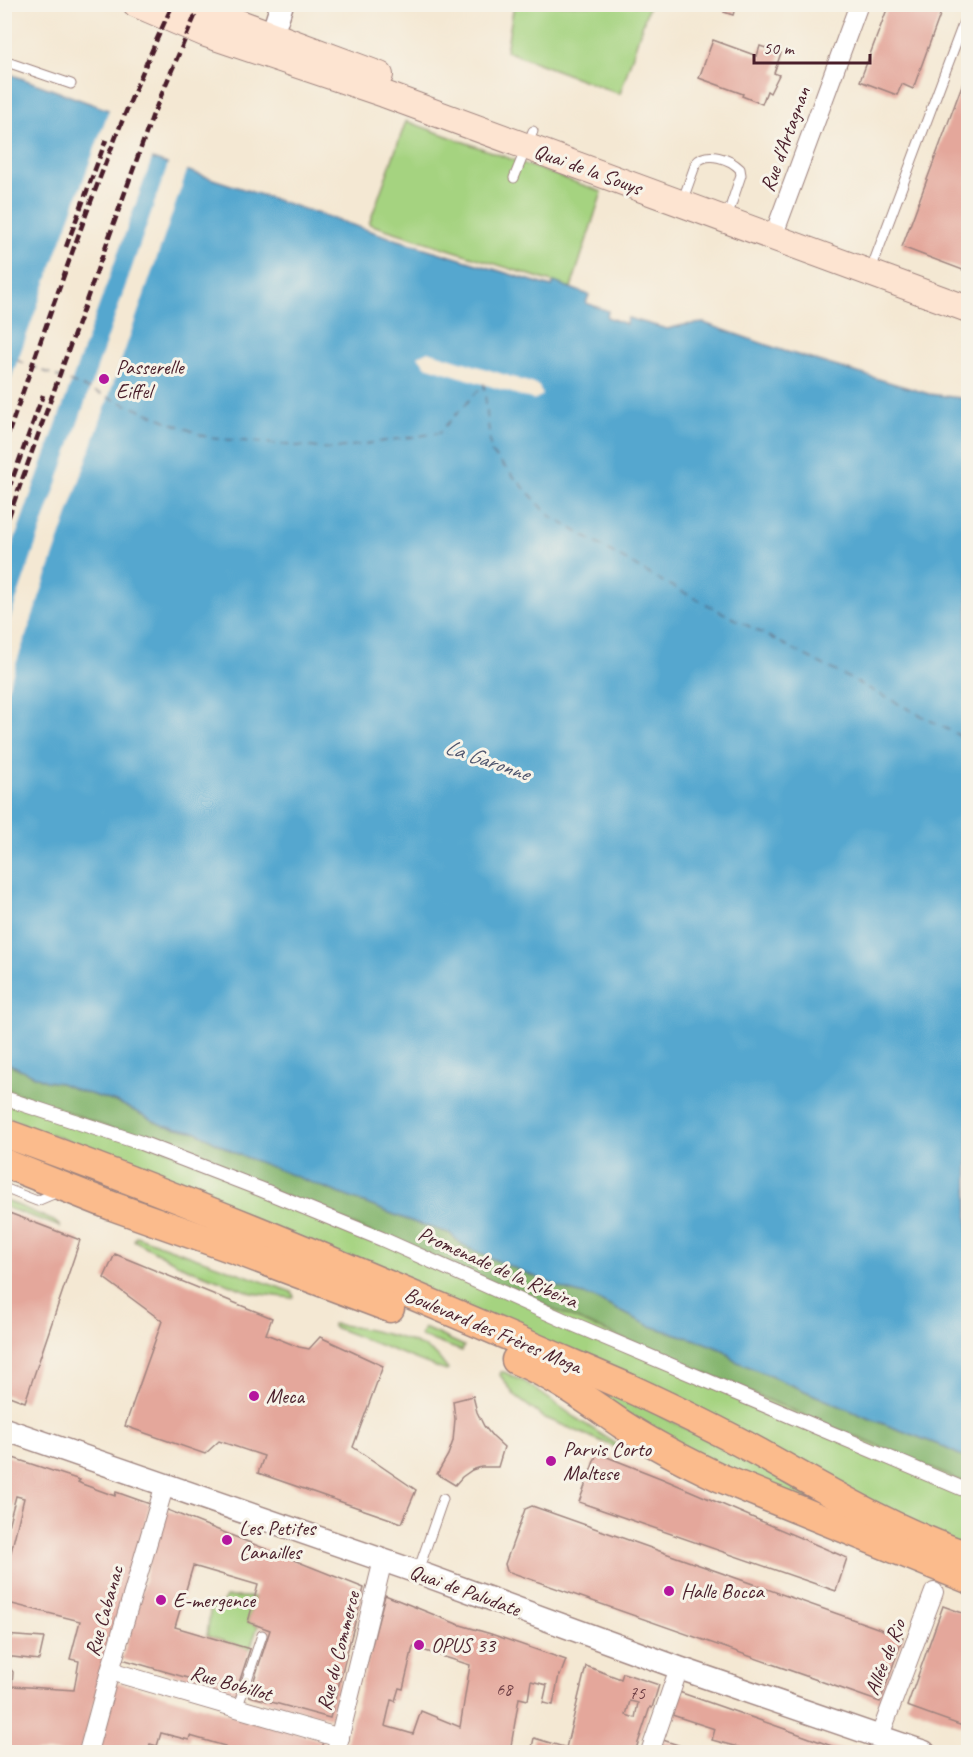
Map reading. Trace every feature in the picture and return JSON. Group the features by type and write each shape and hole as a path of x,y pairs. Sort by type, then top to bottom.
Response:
{"main road":[{"name":"Quai de la Souys","path":"136,4 206,34 278,59 367,79"},
{"name":"Quai de la Souys","path":"189,4 272,35 367,79 775,230 873,265 969,291"},
{"name":"Quai de la Souys","path":"873,265 969,309"},
{"name":"Boulevard des Frères Moga","path":"4,1133 111,1172 283,1241 629,1388 697,1419 829,1493 897,1528 969,1556"},
{"name":"Boulevard des Frères Moga","path":"4,1163 161,1225 359,1295 525,1364 566,1385 624,1426 685,1461 721,1478 969,1579"}],"street":[{"path":"278,59 272,35 282,4"},
{"name":"Rue d'Artagnan","path":"775,230 859,4"},
{"path":"206,34 247,37 272,35"},
{"name":"Promenade de la Ribeira","path":"4,1098 141,1143 260,1189 422,1256 568,1322 969,1491"},
{"name":"Quai de Paludate","path":"4,1429 417,1572 878,1742 924,1752"},
{"name":"Rue Cabanac","path":"88,1752 165,1484"},
{"name":"Rue du Commerce","path":"338,1745 383,1560"},
{"name":"Allée de Rio","path":"878,1742 934,1592"},
{"path":"650,1752 679,1668"},
{"name":"Rue Bobillot","path":"110,1671 237,1709 338,1745"}],"lane":[{"path":"873,265 965,19"},
{"path":"4,61 71,84"},
{"path":"514,178 530,139"},
{"path":"684,196 700,158 710,155 730,162 740,169 741,175 728,212"},
{"path":"4,1145 40,1146"},
{"path":"4,1188 37,1201 66,1188"},
{"path":"417,1572 443,1499"},
{"path":"237,1709 262,1635"}],"green space":[{"path":"514,5 649,5 620,94 506,51"},
{"path":"406,121 602,192 571,288 369,224"},
{"path":"4,1062 46,1081 60,1083 119,1103 162,1125 197,1132 235,1153 413,1222 449,1233 464,1246 486,1256 569,1291 592,1297 650,1326 725,1351 733,1360 968,1459 968,1484 239,1177 5,1088"},
{"path":"5,1088 239,1177 968,1484 968,1552 83,1147 51,1134 48,1140 22,1130 24,1124 5,1117"},
{"path":"5,1200 54,1221 61,1227 5,1207"},
{"path":"136,1236 292,1292 294,1297 252,1293 184,1267 135,1241"},
{"path":"333,1324 372,1331 416,1343 436,1355 448,1370 333,1327"},
{"path":"424,1328 464,1346 462,1351 420,1336"},
{"path":"507,1343 593,1380 864,1521 718,1469"},
{"path":"501,1372 525,1382 621,1447 622,1450 543,1417 515,1396 500,1375"},
{"path":"226,1597 255,1597 248,1622 258,1626 250,1649 207,1636 211,1604 222,1604"}],"water":[{"name":"La Garonne","path":"4,72 111,111 101,141 395,239 552,287 554,282 589,295 586,303 608,311 607,317 626,324 628,318 667,329 704,323 784,351 929,394 968,399 968,1459 733,1360 725,1351 650,1326 592,1297 569,1291 486,1256 464,1246 449,1233 413,1222 235,1153 197,1132 162,1125 119,1103 60,1083 46,1081 5,1062"}],"pier":[{"path":"110,107 114,111 104,139 153,156 5,566 5,395"},
{"name":"Passerelle Eiffel","path":"169,161 188,168 5,696 5,633"},
{"path":"428,351 538,385 543,395 534,400 425,366 418,356"}],"building":[{"path":"889,4 944,4 913,89 902,84 897,95 860,81"},
{"path":"726,6 735,9 733,15 724,12"},
{"path":"713,40 757,56 760,46 781,53 774,73 779,75 770,93 767,91 762,104 742,96 743,94 699,78"},
{"path":"968,69 968,272 902,247"},
{"path":"4,1211 80,1240 25,1402 4,1394"},
{"name":"Meca","path":"115,1254 272,1318 266,1334 309,1349 320,1337 383,1366 353,1447 416,1490 402,1523 258,1473 264,1456 219,1441 205,1454 125,1426 162,1321 104,1278"},
{"path":"473,1396 484,1426 504,1447 498,1467 481,1467 472,1470 455,1485 437,1474 453,1441 455,1419 453,1401"},
{"path":"597,1453 847,1558 836,1591 579,1502"},
{"path":"4,1455 80,1480 78,1482 115,1496 116,1492 150,1504 81,1752 4,1752 4,1665 7,1665 13,1672 12,1686 74,1690 79,1661 70,1659 80,1621 4,1602 6,1573 4,1573 4,1550 11,1552 24,1498 16,1496 4,1541"},
{"name":"Halle Bocca","path":"532,1506 903,1637 880,1702 507,1571 505,1564 525,1509"},
{"path":"165,1509 364,1588 330,1718 249,1696 270,1630 248,1622 258,1585 193,1566 175,1627 250,1649 236,1692 122,1659"},
{"path":"385,1595 457,1624 566,1660 559,1675 553,1705 543,1703 547,1685 531,1681 528,1700 519,1698 510,1752 344,1752","holes":["413,1647 470,1665 460,1727 421,1711 413,1734 385,1726 391,1700 395,1701 399,1688 403,1689"]},
{"path":"943,1606 968,1615 968,1728 907,1706"},
{"path":"4,1635 44,1638 39,1660 4,1656"},
{"path":"586,1666 621,1679 623,1673 659,1685 635,1752 578,1752 578,1750 566,1748","holes":["630,1701 638,1703 635,1718 626,1715"]},
{"path":"116,1682 324,1741 321,1752 234,1752 224,1750 225,1746 190,1736 189,1740 161,1733 157,1746 150,1744 147,1752 96,1752"},
{"path":"679,1692 848,1752 756,1752 712,1740 715,1729 672,1715"},
{"path":"534,1738 567,1748 566,1752 531,1752"},
{"path":"663,1740 690,1749 689,1752 659,1752"}],"ferry route":[{"path":"4,355 209,438 331,449 439,433 484,384 491,452 550,516 658,579 968,740"}],"railway":[{"path":"4,446 104,168 173,4"},
{"path":"4,530 152,117 200,4"},
{"path":"66,247 106,140"},
{"path":"4,502 43,395"}],"place":[{"name":"Passerelle Eiffel","path":"104,379"},
{"name":"Meca","path":"254,1396"},
{"name":"Parvis Corto Maltese","path":"551,1461"},
{"name":"Les Petites Canailles","path":"227,1540"},
{"name":"Halle Bocca","path":"669,1591"},
{"name":"E-mergence","path":"161,1600"},
{"name":"OPUS 33","path":"419,1645"}]}
